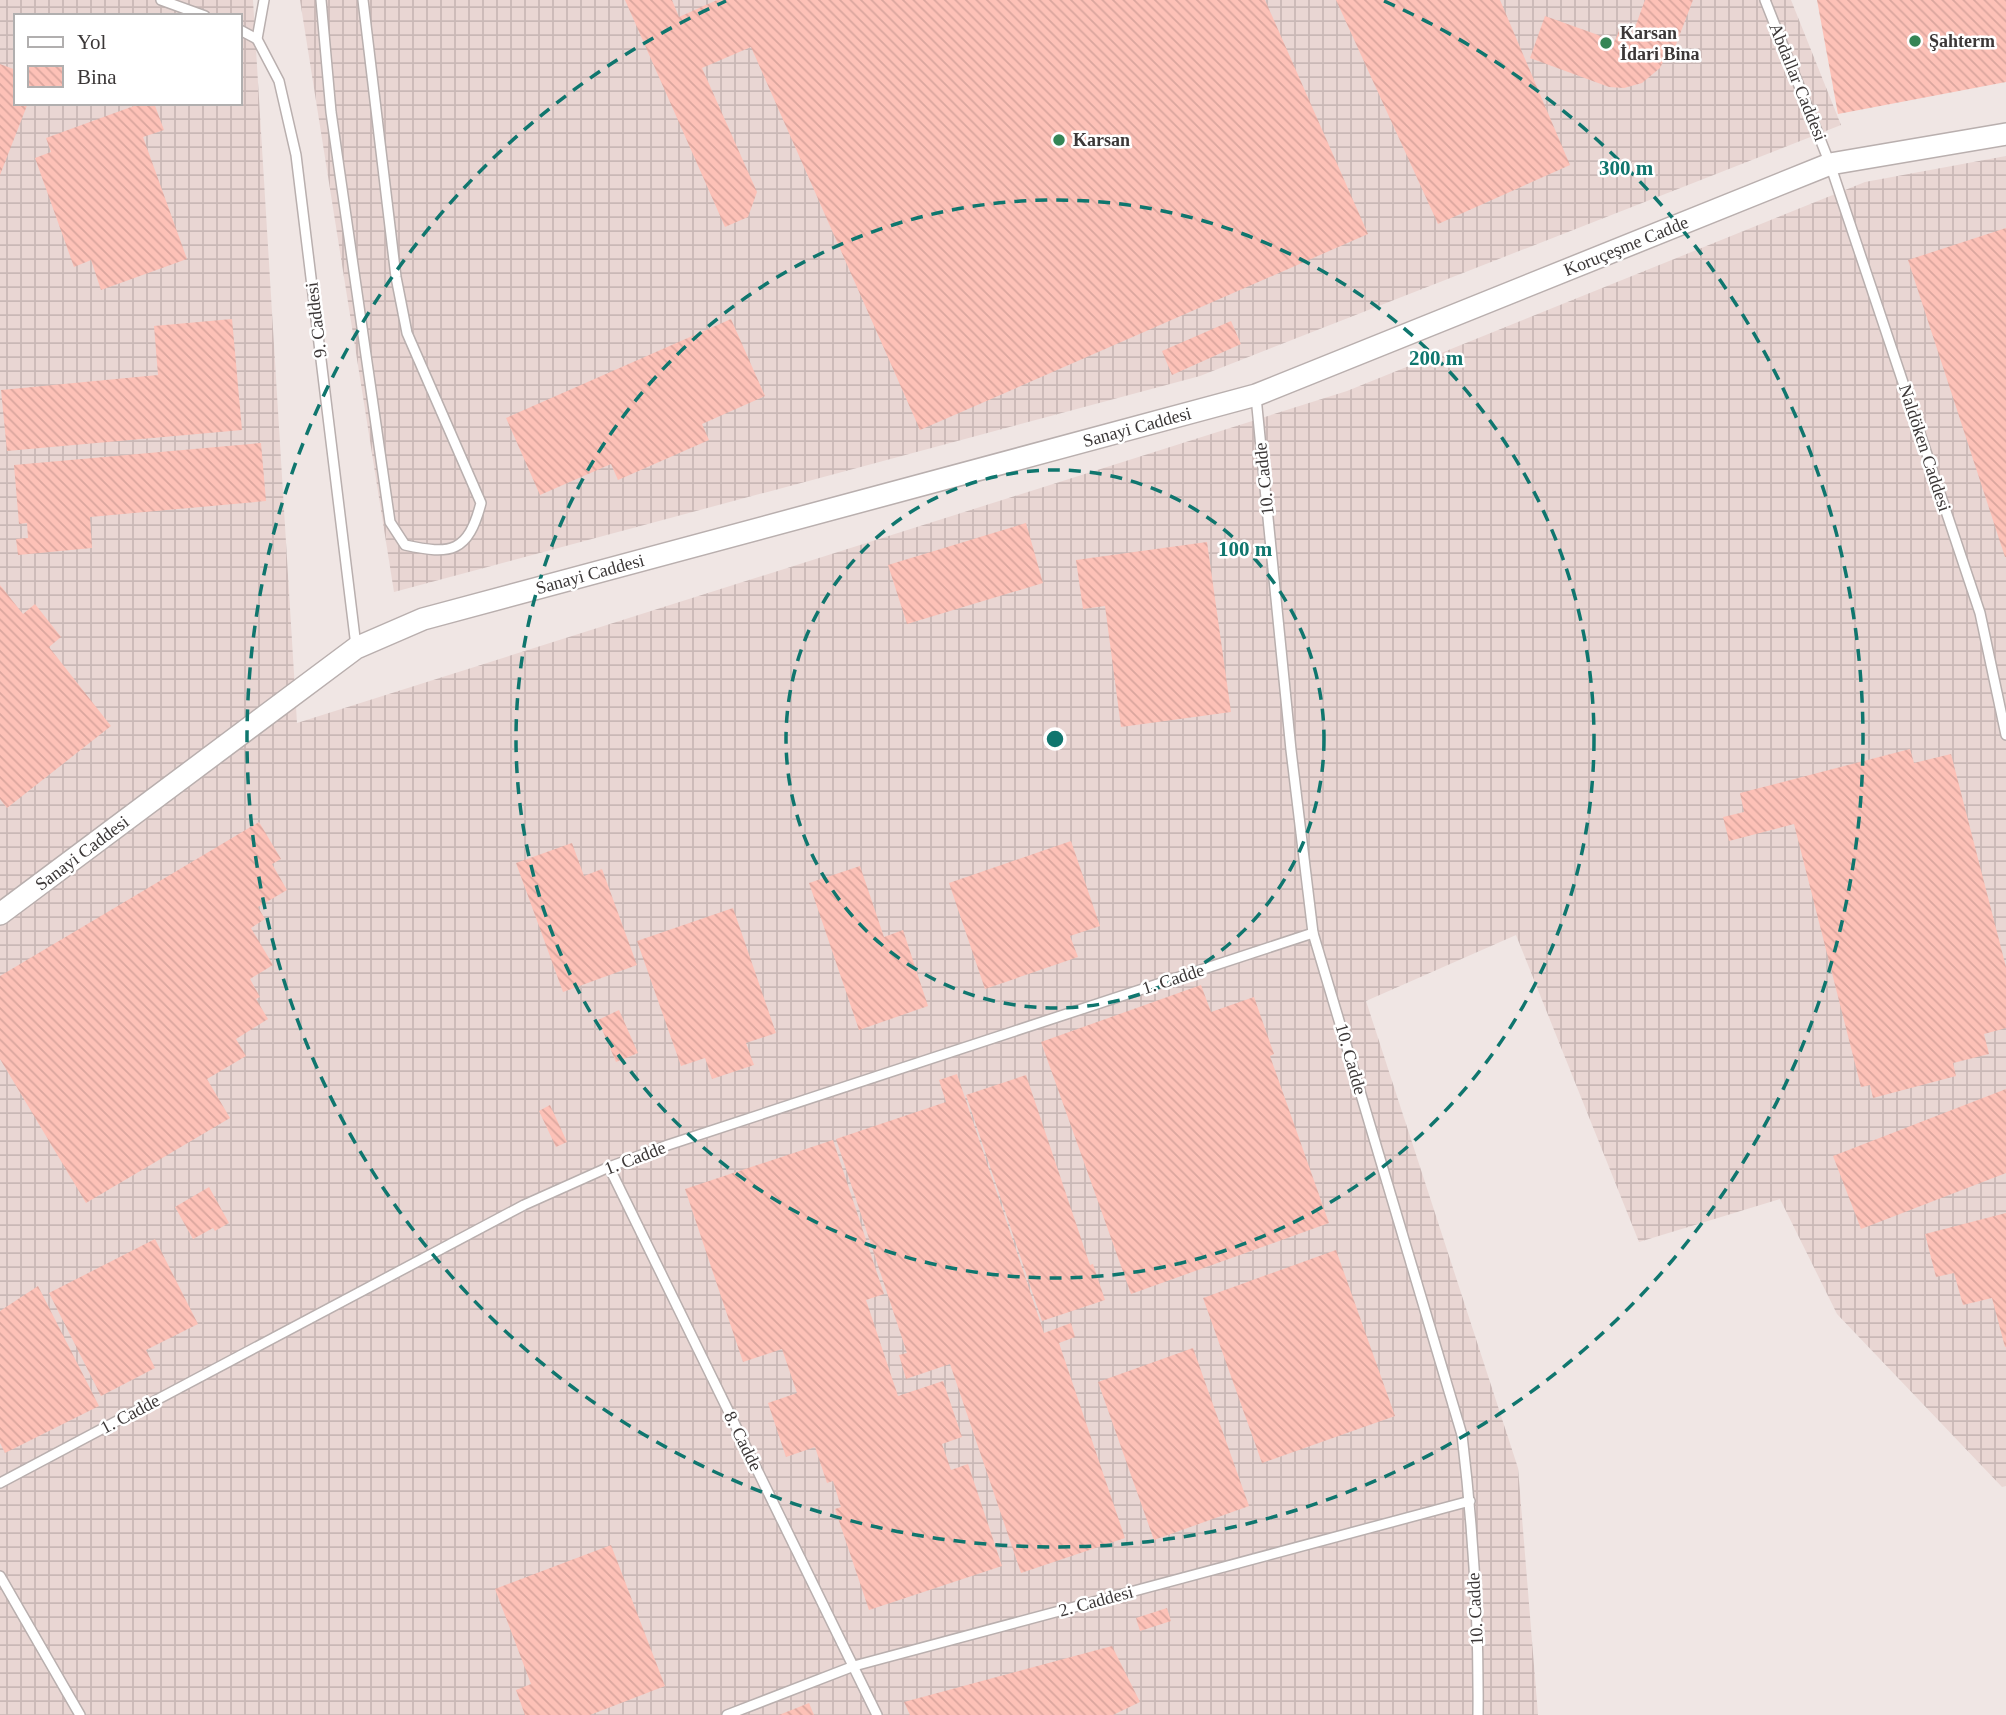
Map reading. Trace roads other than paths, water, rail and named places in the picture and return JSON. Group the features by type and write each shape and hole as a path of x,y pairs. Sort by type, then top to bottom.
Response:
{"street":[{"name":"Koruçeşme Cadde","path":"1256,395 1830,164 2006,134"},
{"name":"Sanayi Caddesi","path":"0,914 356,648 423,619 1256,395"}],"lane":[{"path":"161,0 200,14"},
{"path":"242,31 257,39 264,0"},
{"path":"321,0 331,113 390,522 405,545 433,551 458,547 475,526 481,503 407,333 396,277 363,0"},
{"name":"Abdallar Caddesi","path":"1765,0 1830,164"},
{"name":"9. Caddesi","path":"257,39 279,81 296,155 356,648"},
{"name":"Naldöken Caddesi","path":"1830,164 1980,613 2006,735"},
{"name":"10. Cadde","path":"1256,395 1291,750 1313,933 1462,1435 1470,1501 1478,1715"},
{"name":"1. Cadde","path":"0,1483 524,1205 609,1167 694,1136 1313,933"},
{"name":"8. Cadde","path":"609,1167 877,1715"},
{"name":"2. Caddesi","path":"727,1715 854,1667 1470,1501"},
{"path":"0,1576 80,1715"}],"place":[{"name":"Şahterm","path":"1915,41"},
{"name":"Karsan İdari Bina","path":"1606,43"},
{"name":"Karsan","path":"1059,140"}]}
